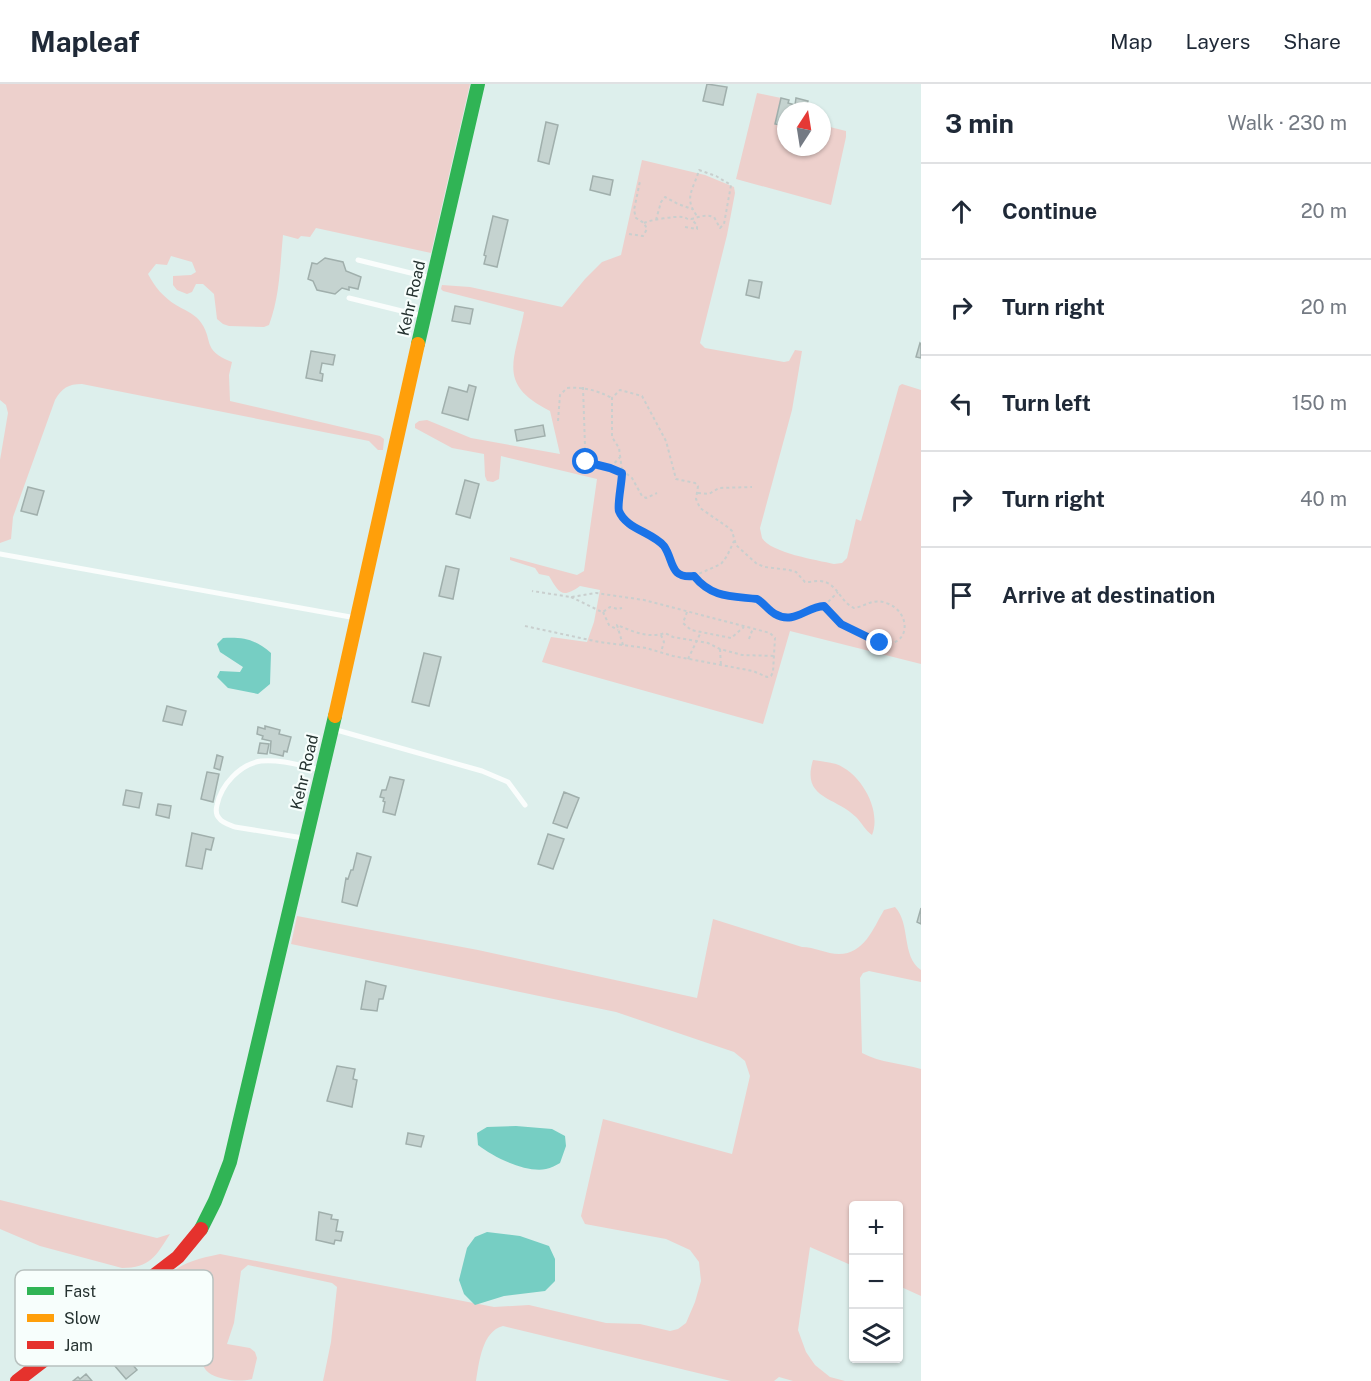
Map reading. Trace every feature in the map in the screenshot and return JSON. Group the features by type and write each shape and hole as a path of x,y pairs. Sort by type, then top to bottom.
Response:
{"street":[{"name":"Kehr Road","path":"161,1270 194,1241 208,1219 230,1162 358,618 478,84"},
{"name":"Kehr Road","path":"17,1381 36,1366"}],"lane":[{"path":"358,260 433,278"},
{"path":"349,298 424,317"},
{"path":"0,554 358,618"},
{"path":"331,729 482,771 508,782 525,805"},
{"path":"306,838 235,827 219,819 216,813 217,803 223,787 231,778 259,761 275,761 322,770"}],"path":[{"path":"691,219 697,216 714,217 718,227 722,227 731,185 699,170 690,194 692,209 697,216"},
{"path":"629,234 643,236 646,229 644,223 636,218 634,210 640,181"},
{"path":"656,220 661,201 665,197 692,209"},
{"path":"644,223 650,220 682,217 691,219 697,225 697,230 685,227"},
{"path":"558,422 560,395 567,388 583,387 612,398"},
{"path":"583,387 585,446 583,459 586,462 622,472 632,478 642,496 653,496 657,493"},
{"path":"734,541 721,564 694,576 683,576 673,569 663,546 628,522 620,513 618,506 622,490 621,456 620,448 612,437 612,398 620,390 642,396 666,441 674,476 679,481 691,481 698,486 696,498 700,508 729,528 736,545 757,564 789,570 805,582 820,581 828,584 838,592 844,602 854,608 878,601 895,608 904,621 903,636 896,642 888,644 871,640 841,624 824,606"},
{"path":"610,468 621,456"},
{"path":"698,493 709,494 719,488 752,488"},
{"path":"694,576 700,584 720,594 742,599 757,599 778,616 795,618 819,606 824,606 838,592"},
{"path":"532,591 571,597 603,612 609,626 618,630"},
{"path":"525,626 600,642 646,648 688,659 753,671 767,677 771,676 775,656 775,638 770,633 644,600 596,593 571,597"},
{"path":"603,612 610,607 622,609"},
{"path":"687,612 683,620 684,627 701,632 731,639 744,626"},
{"path":"623,645 616,625 640,634 656,636 664,633 673,637 708,643 742,655 775,656"},
{"path":"749,639 753,628"},
{"path":"688,659 701,632"},
{"path":"661,634 664,642 661,652"},
{"path":"664,642 673,637"},
{"path":"720,649 721,666"}],"shaded area":[{"path":"0,84 470,84 431,253 316,228 310,237 301,236 298,239 283,235 275,303 269,325 264,327 223,324 217,319 214,294 203,284 196,284 192,292 187,294 177,290 173,285 173,276 191,275 196,272 192,262 171,256 167,265 156,264 148,274 167,299 199,320 216,353 232,362 229,375 230,401 380,436 384,439 383,450 378,450 369,441 82,384 73,385 60,392 55,400 13,517 11,539 0,543 0,460 8,413 6,405 0,400"},
{"path":"757,93 781,98 780,102 777,102 775,123 777,124 777,156 831,156 831,127 846,131 831,205 736,179"},
{"path":"642,160 705,175 734,187 735,193 727,235 700,343 705,348 784,362 789,361 795,350 802,351 792,410 760,528 762,538 767,543 795,555 834,564 842,563 847,558 856,519 861,521 899,386 902,384 921,390 921,664 790,631 763,724 542,662 551,637 587,642 594,622 600,590 580,586 569,592 562,592 558,590 549,576 539,574 535,568 510,560 510,557 577,575 584,571 597,479 501,456 499,479 493,482 487,481 484,454 452,448 415,428 415,424 419,421 427,420 471,438 560,454 550,411 522,391 513,370 524,312 443,291 442,285 470,287 562,307 602,262 621,255"},
{"path":"813,760 836,764 854,775 872,804 874,825 872,835 848,810 816,790 811,773"},
{"path":"895,907 903,922 911,957 921,970 921,982 869,971 863,973 860,978 862,1053 884,1061 921,1069 921,1296 903,1288 903,1201 849,1201 849,1264 810,1247 798,1330 806,1352 815,1365 830,1377 845,1381 793,1381 779,1377 774,1381 731,1381 503,1326 490,1334 486,1341 480,1357 476,1381 323,1381 331,1342 337,1287 332,1283 248,1265 241,1271 234,1323 227,1344 250,1348 255,1352 257,1358 252,1379 228,1380 208,1373 206,1370 204,1366 213,1366 213,1270 176,1270 201,1258 220,1254 494,1307 529,1305 606,1323 640,1324 670,1331 678,1329 686,1323 701,1281 699,1262 690,1250 666,1239 585,1224 581,1216 603,1119 732,1154 750,1076 745,1061 734,1052 616,1012 291,944 297,916 478,950 697,998 713,919 802,947 839,954 855,950 872,932 884,910"},
{"path":"0,1200 157,1238 170,1234 161,1249 146,1263 122,1268 40,1246 0,1229"}],"water":[{"path":"223,638 248,640 271,653 270,684 258,694 228,688 217,677 220,671 240,672 243,667 220,652 217,644"},
{"path":"516,1126 552,1129 565,1136 566,1146 560,1163 546,1169 529,1169 501,1159 478,1145 477,1133 487,1127"},
{"path":"487,1232 520,1236 549,1246 555,1259 555,1281 545,1291 504,1296 475,1305 464,1294 459,1280 467,1248 475,1237"}],"building":[{"path":"707,84 727,87 723,105 703,101"},
{"path":"781,98 789,100 788,102 780,102"},
{"path":"796,98 808,102 795,102"},
{"path":"546,122 558,125 549,164 538,161"},
{"path":"593,176 613,180 610,195 590,190"},
{"path":"493,216 508,220 497,267 484,264"},
{"path":"325,258 343,262 346,271 361,277 358,289 342,288 335,294 317,290 313,281 308,279 312,263 317,264"},
{"path":"749,280 762,282 759,298 746,295"},
{"path":"455,306 473,309 470,324 452,321"},
{"path":"921,344 921,358 916,357"},
{"path":"311,351 335,355 333,365 322,363 320,373 323,374 322,381 306,378"},
{"path":"469,385 476,387 468,420 442,413 449,387 467,392"},
{"path":"543,425 545,436 517,441 515,430"},
{"path":"465,480 479,484 470,518 456,514"},
{"path":"28,487 44,491 37,515 21,511"},
{"path":"446,566 459,569 453,599 439,596"},
{"path":"424,653 441,657 429,706 412,702"},
{"path":"167,706 186,711 182,725 163,721"},
{"path":"265,726 280,730 279,734 291,737 287,752 284,751 283,756 270,753 271,741 262,739 263,736 257,734 258,727 265,729"},
{"path":"260,743 269,744 267,754 258,753"},
{"path":"217,755 223,757 220,770 214,768"},
{"path":"207,772 219,774 213,802 201,799"},
{"path":"390,777 404,780 395,815 383,812 385,802 384,798 380,797 382,790 386,790"},
{"path":"126,790 142,793 139,808 123,805"},
{"path":"564,792 579,798 567,828 553,823"},
{"path":"158,804 171,806 169,818 156,815"},
{"path":"192,833 214,838 211,850 206,849 202,869 186,866"},
{"path":"548,834 564,839 553,869 538,864"},
{"path":"357,853 371,857 357,906 342,902 346,878 348,879 353,870"},
{"path":"921,908 921,924 917,922"},
{"path":"366,981 386,986 383,999 379,999 377,1011 361,1009"},
{"path":"337,1066 355,1069 353,1079 357,1080 352,1107 327,1101"},
{"path":"408,1133 424,1136 421,1147 406,1144"},
{"path":"319,1212 332,1215 331,1219 338,1220 336,1231 343,1232 341,1241 335,1240 334,1244 316,1240"},
{"path":"115,1366 134,1366 137,1370 126,1379"},
{"path":"86,1374 92,1381 73,1381 78,1377 80,1379"}],"traffic: fast":[{"path":"418,344 478,84"},
{"path":"201,1229 230,1162 335,716"}],"traffic: slow":[{"path":"335,716 418,344"}],"traffic: jam":[{"path":"161,1270 178,1257 201,1229"},
{"path":"17,1381 36,1366"}],"route":[{"path":"586,462 622,473 622,490 618,506 620,513 628,522 663,546 677,573 683,576 694,576 700,584 720,594 742,599 757,599 778,616 795,618 819,606 824,606 841,624 880,643"}]}
